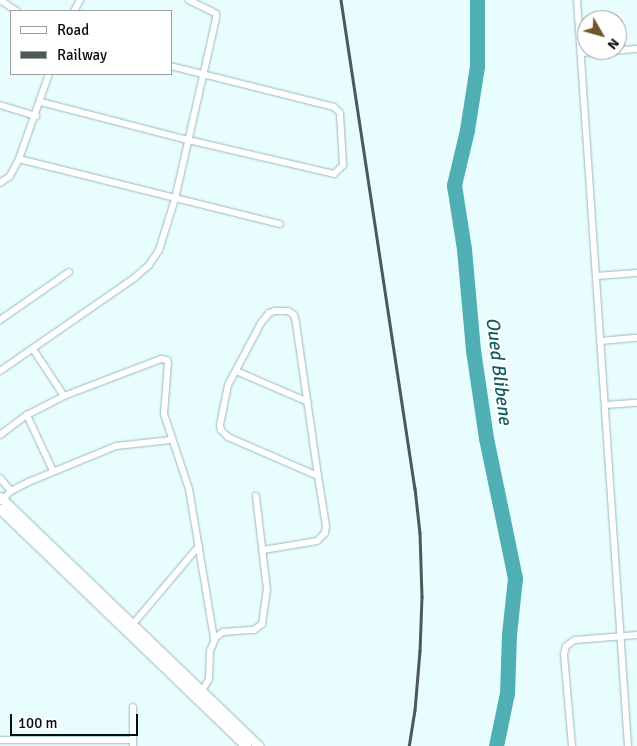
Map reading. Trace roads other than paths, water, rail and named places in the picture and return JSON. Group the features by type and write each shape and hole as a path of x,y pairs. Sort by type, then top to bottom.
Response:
{"main road":[{"path":"1,498 202,689 259,746"},
{"path":"0,509 246,746"},
{"path":"123,629 125,622 133,625 137,634 130,636"}],"street":[{"path":"0,0 15,10"},
{"path":"0,371 133,279 148,266 166,231 176,199 190,140 216,19 216,14 188,0"},
{"path":"581,60 628,746"},
{"path":"41,102 334,174 343,165 344,158 338,109 172,66"},
{"path":"0,183 10,176 19,159 50,75"},
{"path":"0,105 36,116"},
{"path":"19,159 280,224"},
{"path":"0,320 69,272"},
{"path":"596,276 637,273"},
{"path":"263,550 321,539 326,526 294,315 282,310 269,313 228,385 220,425 224,435 318,476"},
{"path":"600,341 637,338"},
{"path":"32,349 64,396"},
{"path":"0,435 27,415 64,396 164,358 168,363 164,414 171,440 189,489 214,639 210,651 209,679 202,689"},
{"path":"236,371 308,402"},
{"path":"605,405 637,403"},
{"path":"27,415 53,471"},
{"path":"1,498 11,490 53,471 116,446 171,440"},
{"path":"0,478 11,490"},
{"path":"214,639 223,632 254,630 262,624 267,590 256,496"},
{"path":"133,625 199,546"},
{"path":"572,746 564,654 566,646 575,640 637,636"},
{"path":"0,740 133,743 133,707"}],"waterway":[{"name":"Oued Blibene","path":"477,0 477,66 467,130 454,185 464,249 473,350 486,438 515,578 509,634 507,693 496,746"}],"railway":[{"path":"341,0 415,488 420,533 422,597 420,651 415,710 409,746"}]}
